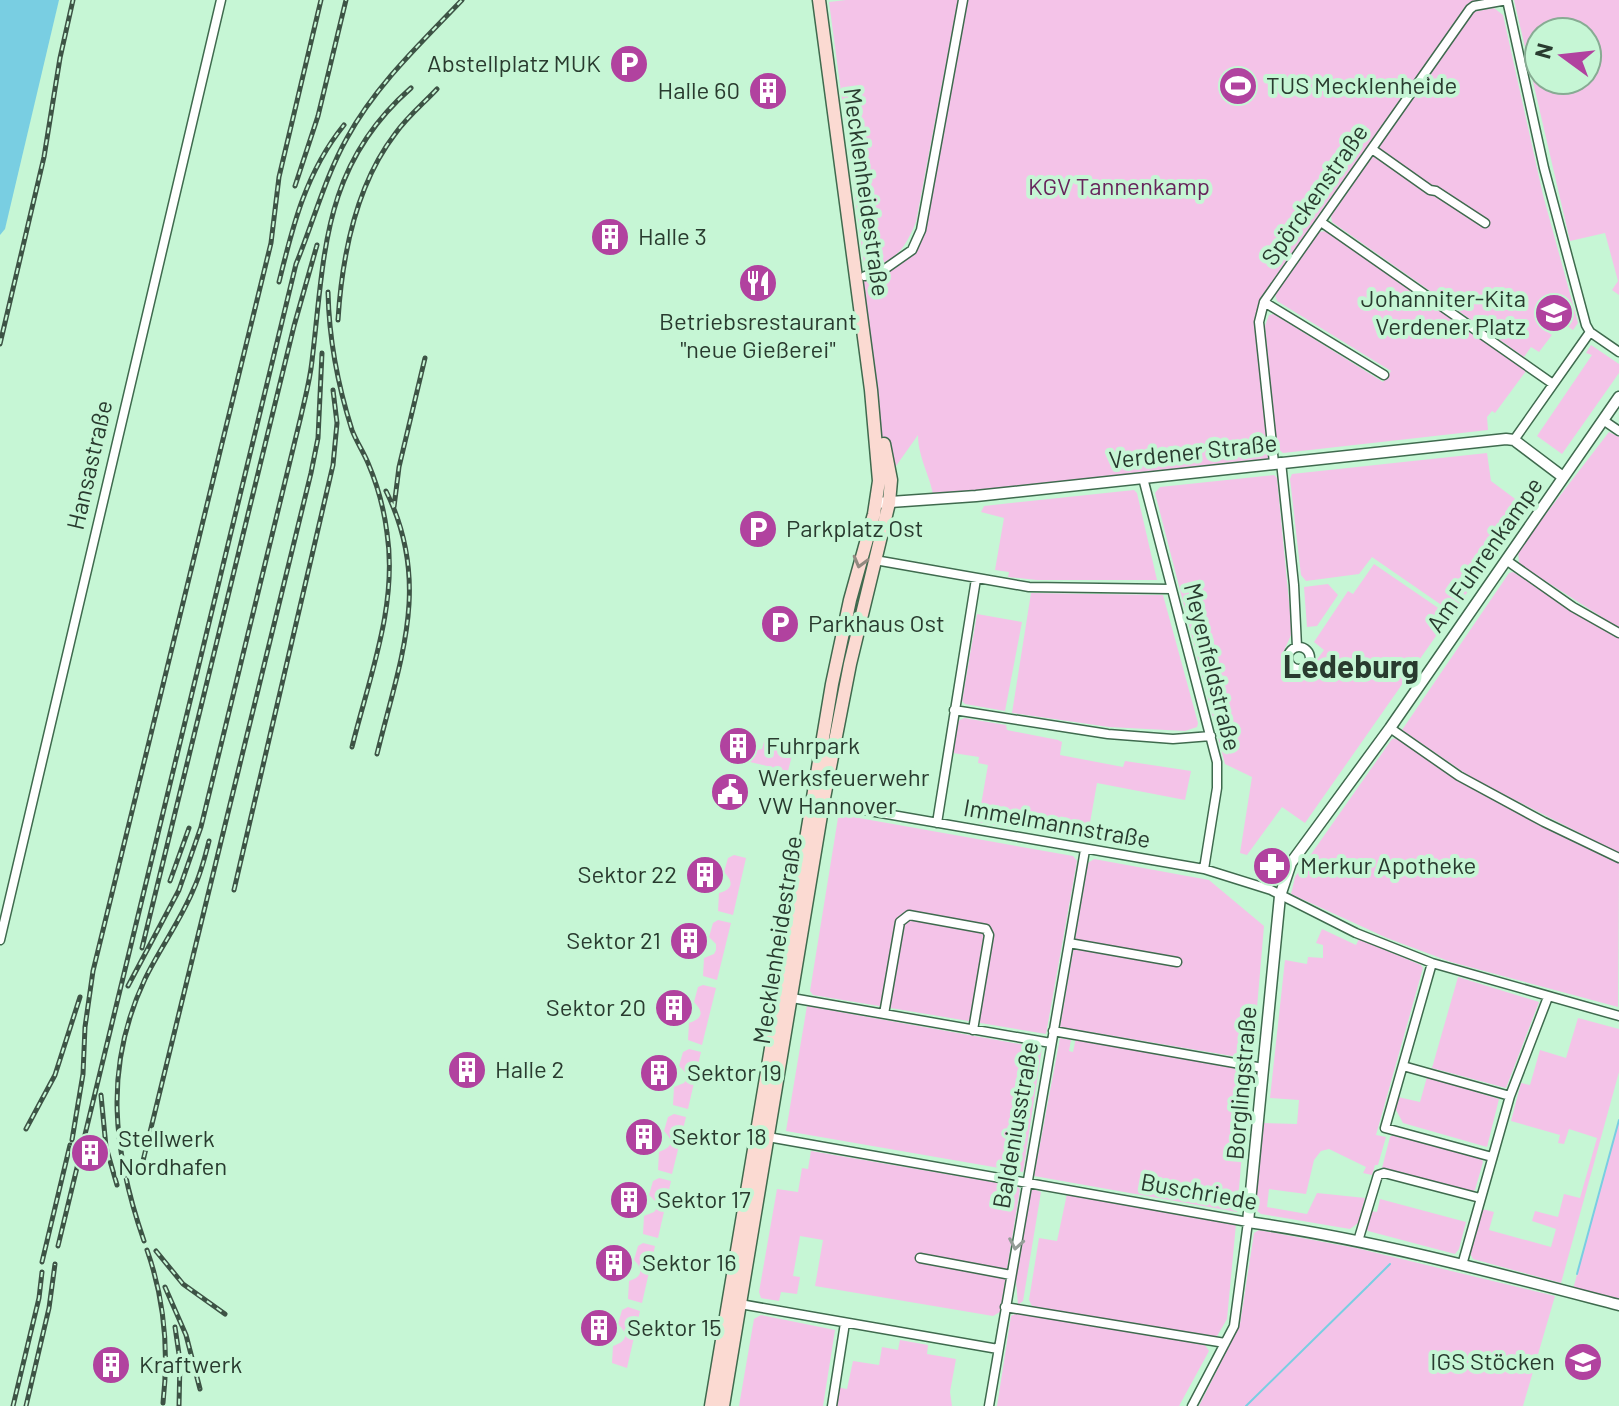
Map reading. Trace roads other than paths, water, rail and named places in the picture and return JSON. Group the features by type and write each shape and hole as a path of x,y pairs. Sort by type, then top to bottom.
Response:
{"main road":[{"name":"Mecklenheidestraße","path":"723,1406 823,803 875,560 889,468 871,390 819,0"},
{"name":"Mecklenheidestraße","path":"711,1406 832,684 850,600 883,503"},
{"path":"832,684 842,703"},
{"path":"811,811 823,803"}],"street":[{"name":"Hansastraße","path":"0,940 221,0"},
{"path":"865,276 882,271 912,250 921,230 963,0"},
{"path":"1507,0 1544,168 1586,325 1590,332 1619,352"},
{"name":"Spörckenstraße","path":"1297,647 1294,585 1259,322 1264,302 1470,9 1507,0"},
{"path":"1372,149 1430,190 1485,223"},
{"path":"1321,222 1553,384"},
{"path":"1264,302 1384,375"},
{"path":"1563,477 1514,440 1590,332"},
{"name":"Am Fuhrenkampe","path":"1280,896 1291,863 1390,728 1619,397"},
{"path":"1603,420 1619,431"},
{"name":"Verdener Straße","path":"883,503 1514,440"},
{"name":"Meyenfeldstraße","path":"1143,478 1211,736 1218,775 1204,869"},
{"path":"875,560 1029,587 1171,589"},
{"path":"1506,560 1539,585 1619,633"},
{"path":"937,823 976,579"},
{"path":"954,710 1108,734 1173,739 1211,736"},
{"path":"1390,728 1459,776 1619,858"},
{"name":"Immelmannstraße","path":"823,803 1204,869 1271,890 1356,933 1432,963 1619,1016"},
{"name":"Baldeniusstraße","path":"989,1406 1085,850"},
{"name":"Borglingstraße","path":"1192,1406 1234,1326 1248,1222 1280,896"},
{"path":"884,1014 900,922 909,915 986,929 989,935 973,1030"},
{"path":"1069,943 1177,962"},
{"path":"1432,963 1385,1128 1492,1157"},
{"path":"1462,1265 1510,1096 1548,997"},
{"path":"792,998 1051,1043"},
{"path":"1053,1031 1263,1068"},
{"path":"1403,1066 1510,1096"},
{"name":"Buschriede","path":"768,1137 1318,1232 1619,1305"},
{"path":"1358,1241 1378,1175 1384,1173 1480,1198"},
{"path":"920,1258 1011,1275"},
{"path":"740,1304 998,1349"},
{"path":"1005,1307 1225,1343"},
{"path":"832,1406 845,1323"}],"water":[{"path":"0,0 59,0 5,229 0,235"}],"waterway":[{"path":"1577,1274 1619,1120"},
{"path":"1369,1285 1390,1264"},
{"path":"1246,1406 1368,1286"}],"railway":[{"path":"0,344 44,157 73,0"},
{"path":"72,1140 83,1074 85,1027 93,971 271,243 279,177 321,0"},
{"path":"295,186 318,116 346,0"},
{"path":"58,1246 296,264 332,168 347,138 371,100 400,65 462,0"},
{"path":"128,986 179,890 201,827 307,389 320,284 333,213 344,180 360,148 382,118 411,88"},
{"path":"338,320 343,271 353,222 370,176 400,128 437,89"},
{"path":"279,282 310,180 344,125"},
{"path":"142,948 294,326 317,245"},
{"path":"328,292 332,344 339,379 352,430 380,497 389,560 389,587 380,641 352,747"},
{"path":"141,1169 311,473 318,438 322,353"},
{"path":"394,507 399,467 425,358"},
{"path":"234,890 333,465 337,423 333,390"},
{"path":"377,754 402,654 409,590 407,558 400,525 386,491"},
{"path":"170,881 189,828"},
{"path":"144,1241 133,1208 120,1142 118,1077 123,1045 145,979 189,900 209,841"},
{"path":"26,1129 55,1075 80,997"},
{"path":"101,1095 106,1147 117,1185"},
{"path":"42,1262 70,1145"},
{"path":"147,1250 158,1288 164,1326 166,1364 163,1403"},
{"path":"156,1251 183,1284 225,1314"},
{"path":"26,1406 49,1308 55,1264"},
{"path":"13,1406 39,1298 42,1272"},
{"path":"165,1287 186,1335 200,1389"},
{"path":"175,1327 180,1361 179,1406"}],"place":[{"name":"Abstellplatz MUK","path":"629,64"},
{"name":"TUS Mecklenheide","path":"1238,86"},
{"name":"Halle 60","path":"768,91"},
{"name":"Halle 3","path":"610,237"},
{"name":"Betriebsrestaurant \"neue Gießerei\"","path":"758,283"},
{"name":"Johanniter-Kita Verdener Platz","path":"1554,313"},
{"name":"Parkplatz Ost","path":"758,529"},
{"name":"Parkhaus Ost","path":"780,624"},
{"name":"Fuhrpark","path":"738,746"},
{"name":"Werksfeuerwehr VW Hannover","path":"730,792"},
{"name":"Merkur Apotheke","path":"1272,866"},
{"name":"Sektor 22","path":"705,875"},
{"name":"Sektor 21","path":"689,941"},
{"name":"Sektor 20","path":"674,1008"},
{"name":"Halle 2","path":"467,1070"},
{"name":"Sektor 19","path":"659,1073"},
{"name":"Sektor 18","path":"644,1137"},
{"name":"Stellwerk Nordhafen","path":"90,1153"},
{"name":"Sektor 17","path":"629,1200"},
{"name":"Sektor 16","path":"614,1263"},
{"name":"Sektor 15","path":"599,1328"},
{"name":"IGS Stöcken","path":"1583,1362"},
{"name":"Kraftwerk","path":"111,1365"}],"district":[{"name":"Ledeburg","path":"1351,667"}],"park label":[{"name":"KGV Tannenkamp","path":"1119,187"}]}
